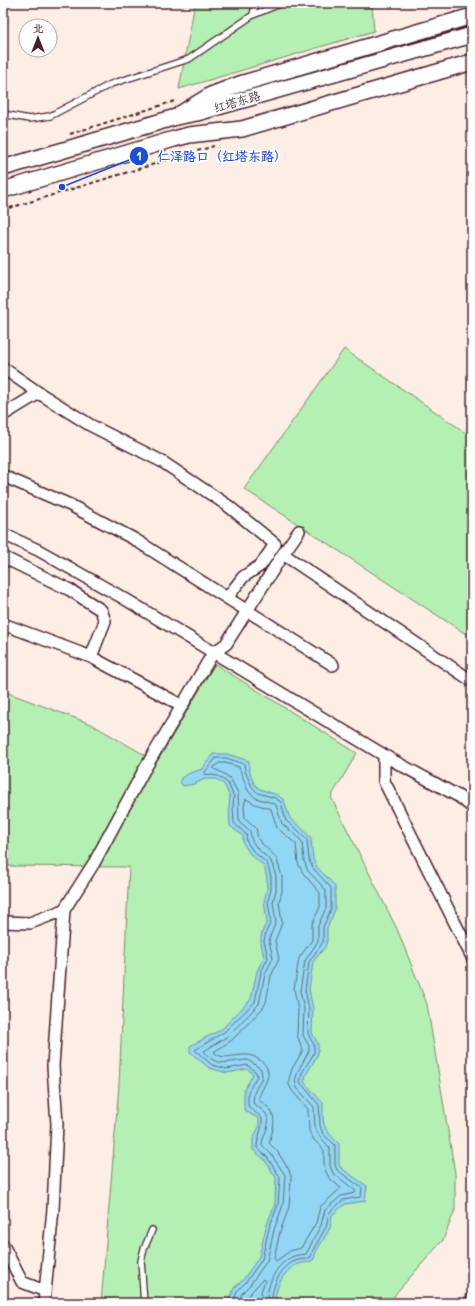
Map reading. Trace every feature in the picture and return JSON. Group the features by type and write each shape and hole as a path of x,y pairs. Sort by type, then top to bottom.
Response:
{"main road":[{"path":"176,117 211,95 240,84 472,16"},
{"name":"红塔东路","path":"3,168 176,117 197,114 472,35"},
{"name":"红塔东路","path":"3,190 174,138 242,129 472,62"}],"street":[{"path":"3,368 90,425 161,462 227,506 275,544 261,565 243,577 226,598"},
{"path":"3,415 39,393"},
{"path":"3,476 70,506 134,539 333,665"},
{"path":"44,1303 53,1209 57,1124 53,1066 64,910 94,863 142,772 212,653 226,644 283,554 300,531"},
{"path":"3,534 38,550 105,588 384,755 458,796 472,807"},
{"path":"283,554 472,681"},
{"path":"3,558 70,590 101,610 105,621 91,657"},
{"path":"3,624 91,657 181,706"},
{"path":"384,755 384,781 472,957"},
{"path":"3,922 30,923 64,910"},
{"path":"3,1245 22,1282 45,1291"},
{"path":"469,1303 472,1299"}],"lane":[{"path":"254,3 254,15"},
{"path":"3,114 29,119 50,116 111,84 189,59 254,15 282,3"},
{"path":"144,1303 141,1261 152,1230"}],"path":[{"path":"70,134 180,100 193,105"},
{"path":"3,210 217,145"}],"green space":[{"path":"195,3 372,3 374,31 179,89"},
{"path":"344,349 472,437 472,638 244,489"},
{"path":"215,664 357,753 331,797 397,929 427,1004 455,1173 455,1210 443,1240 397,1292 390,1303 101,1303 119,1085 129,867 3,866 3,691 91,724 157,762"}],"water":[{"path":"213,754 227,754 249,761 249,770 254,784 260,789 277,795 284,800 290,819 302,828 311,838 313,859 316,866 335,886 335,910 327,928 327,942 325,947 313,962 309,990 313,1009 312,1033 318,1044 318,1054 306,1075 304,1082 323,1103 323,1117 326,1130 339,1144 339,1165 367,1186 365,1201 345,1204 332,1215 330,1228 316,1252 314,1259 310,1262 296,1265 283,1276 276,1292 275,1303 228,1303 234,1288 243,1280 259,1257 266,1227 275,1204 276,1178 264,1159 253,1150 253,1139 259,1127 259,1119 244,1110 244,1090 253,1074 247,1069 227,1073 209,1068 190,1052 190,1046 222,1029 251,999 257,971 264,957 261,939 267,922 264,901 267,889 267,878 264,866 250,854 243,843 243,836 230,826 230,797 224,784 216,779 205,779 194,784 183,786 180,782 181,778 202,769"}],"place":[{"name":"仁泽路口（红塔东路）","path":"62,187"}]}
